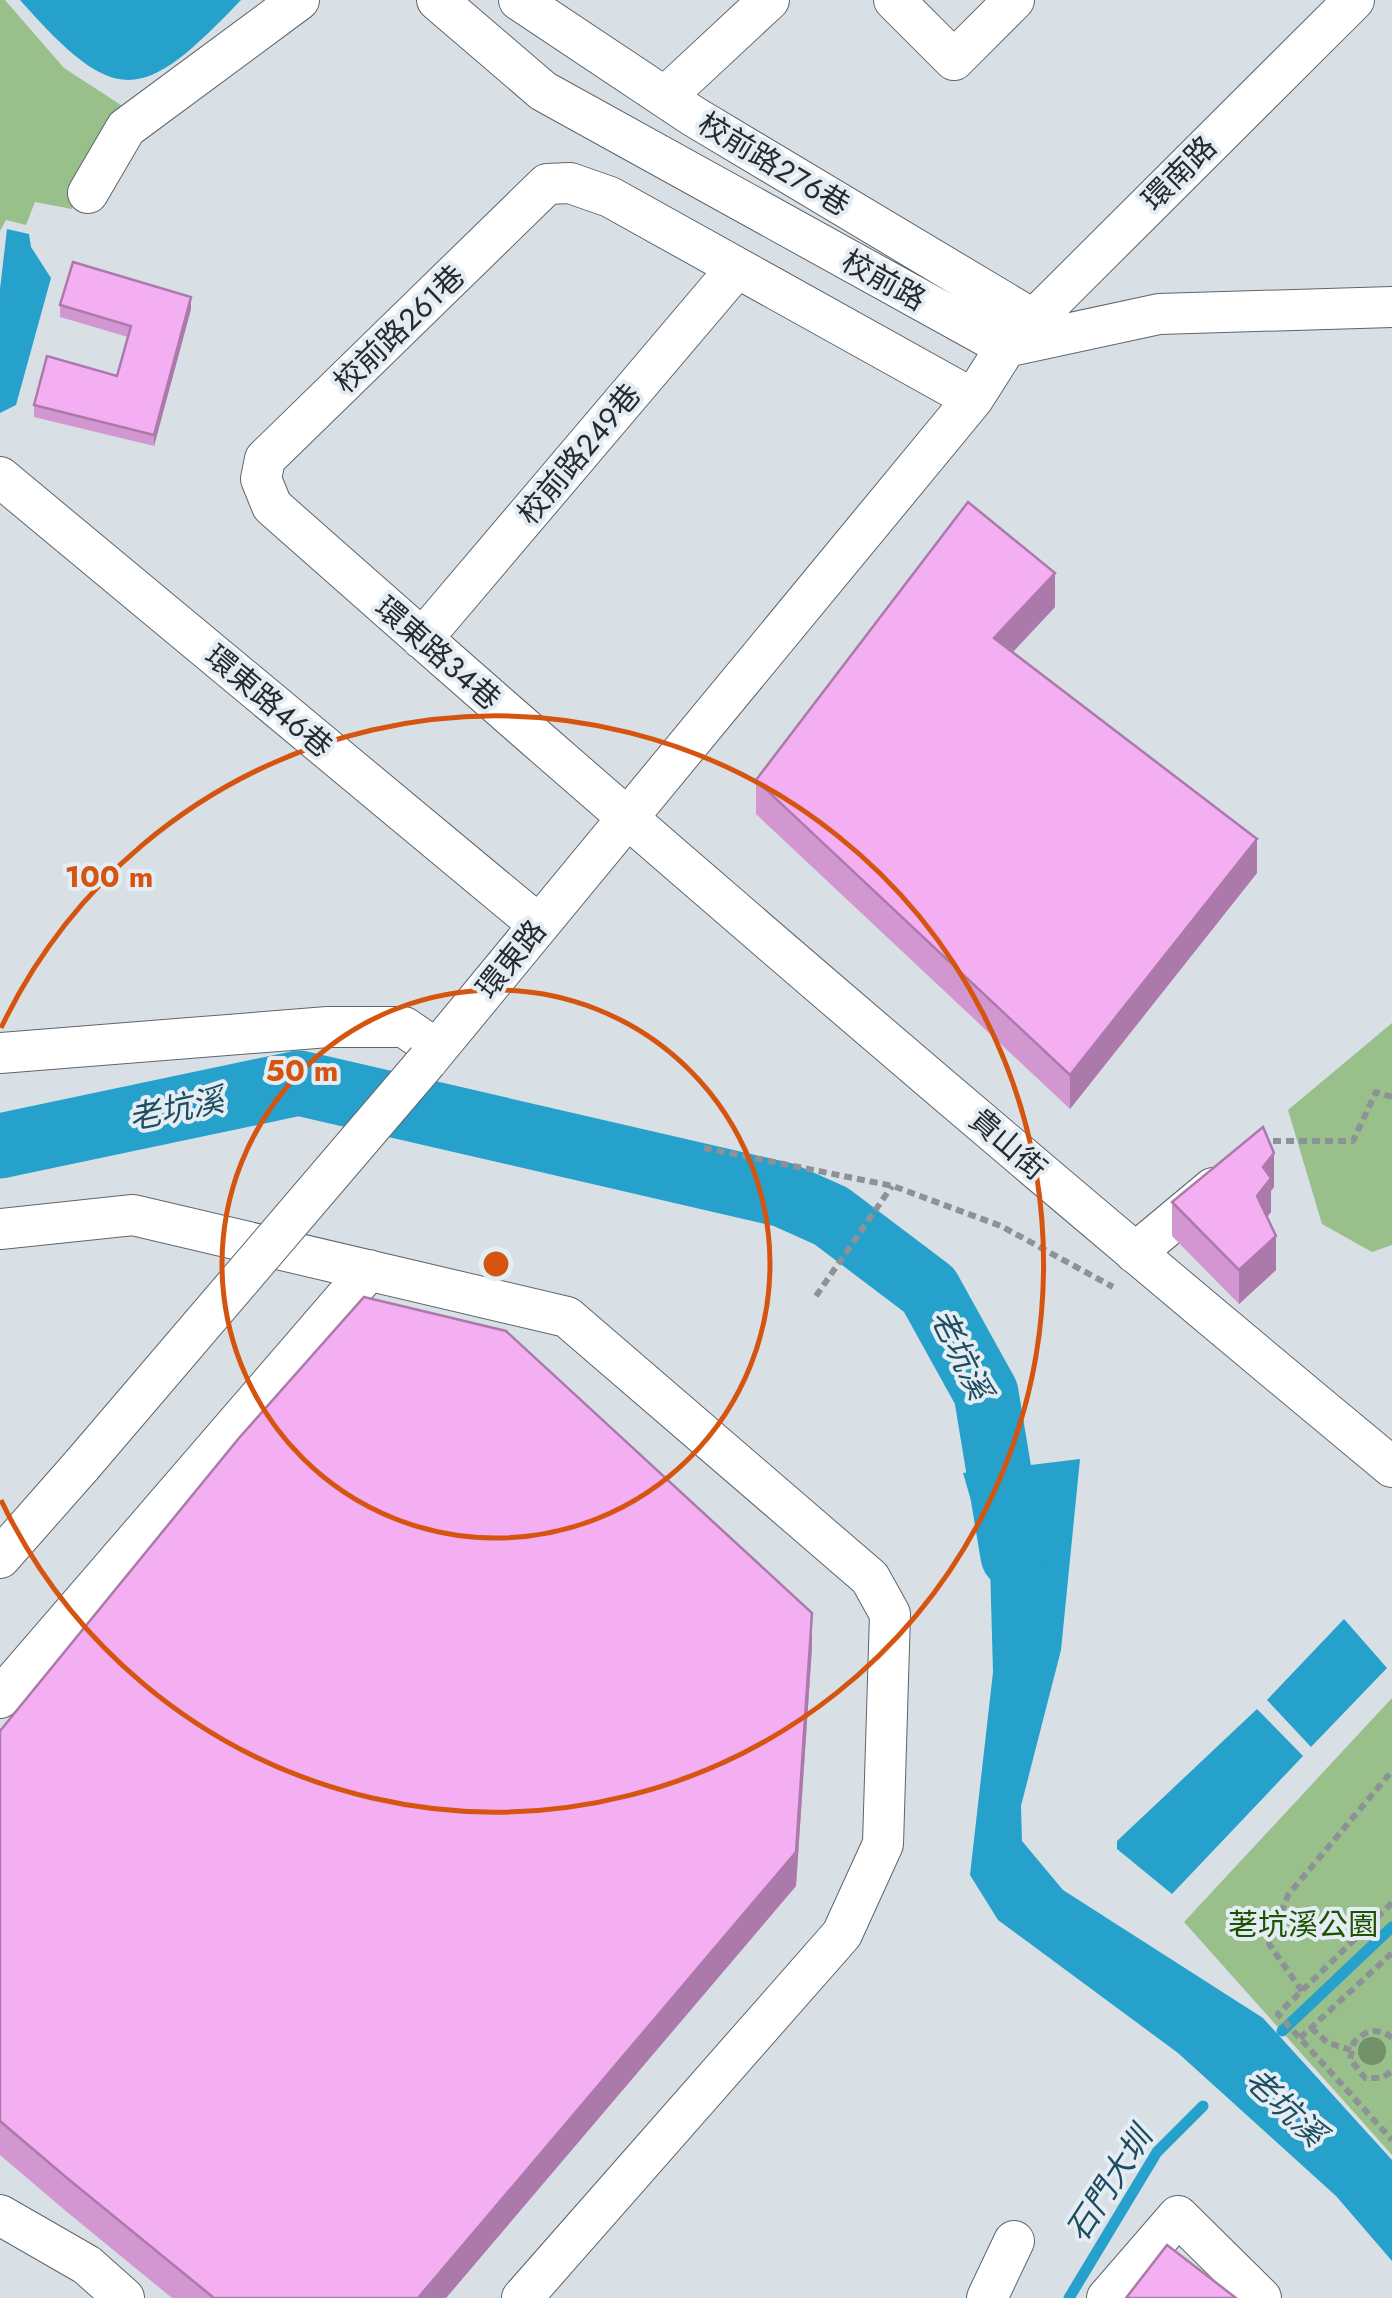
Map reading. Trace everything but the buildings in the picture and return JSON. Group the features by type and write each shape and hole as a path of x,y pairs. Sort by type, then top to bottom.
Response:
{"street":[{"path":"88,193 126,128 298,0"},
{"name":"校前路","path":"438,0 543,91 1020,334"},
{"name":"校前路276巷","path":"519,0 667,95 1020,334"},
{"path":"667,95 769,0"},
{"path":"894,0 954,60 1014,0"},
{"name":"環南路","path":"1020,334 1310,13 1354,0"},
{"name":"校前路261巷","path":"261,479 265,459 546,184 570,183 610,196 735,270"},
{"path":"735,270 973,399"},
{"name":"校前路249巷","path":"422,639 735,270"},
{"path":"1020,334 1159,314 1392,307"},
{"name":"環東路","path":"0,1558 432,1055 973,399 1020,334"},
{"name":"環東路46巷","path":"0,477 538,925"},
{"name":"環東路34巷","path":"261,479 272,506 628,818"},
{"name":"貴山街","path":"628,818 1142,1259 1392,1467"},
{"path":"0,1053 347,1027 404,1027 432,1055"},
{"path":"1142,1259 1260,1149"},
{"path":"0,1229 133,1214 568,1318 870,1578 890,1614 883,1844 842,1934 522,2298"},
{"path":"0,1698 369,1270"},
{"path":"0,2215 87,2265 124,2298"},
{"path":"1107,2298 1178,2216 1262,2298"},
{"path":"987,2298 1014,2241"}],"path":[{"path":"1260,1149 1270,1141 1352,1140 1376,1092 1392,1097"},
{"path":"704,1148 893,1186 1001,1226 1119,1290 1142,1259"},
{"path":"816,1296 893,1186"},
{"path":"1302,1991 1269,1944 1288,1894 1392,1771"},
{"path":"1392,1902 1278,2014 1392,2140"},
{"path":"1300,2038 1392,1953"},
{"path":"1311,2028 1328,2044 1351,2050"},
{"path":"1351,2050 1366,2032 1382,2031 1392,2038"},
{"path":"1351,2050 1358,2073 1382,2078 1392,2085"},
{"path":"1382,2078 1392,2071"}],"green space":[{"path":"0,0 5,0 64,68 124,107 91,162 72,209 35,202 26,225 6,220 0,231"},
{"path":"1392,1023 1392,1245 1372,1252 1322,1224 1288,1110"},
{"name":"荖坑溪公園","path":"1392,1698 1392,2155 1184,1922"}],"water":[{"path":"20,0 241,0 179,59 154,74 130,80 107,76 82,61"},
{"path":"7,229 29,234 31,247 51,278 16,405 0,413 0,289"},
{"path":"1080,1459 1061,1650 1021,1806 1022,1841 1063,1890 1263,2018 1392,2160 1392,2261 1336,2196 1178,2053 998,1920 970,1875 993,1672 990,1565 963,1473"},
{"path":"1344,1619 1387,1668 1311,1747 1267,1700"},
{"path":"1257,1709 1303,1756 1172,1894 1117,1849 1117,1841"}],"waterway":[{"name":"老坑溪","path":"0,1146 299,1083 784,1195 831,1216 929,1290 986,1393 1013,1556"},
{"name":"石門大圳","path":"1282,2031 1392,1927"},
{"name":"石門大圳","path":"1069,2298 1157,2152 1203,2106"}]}
